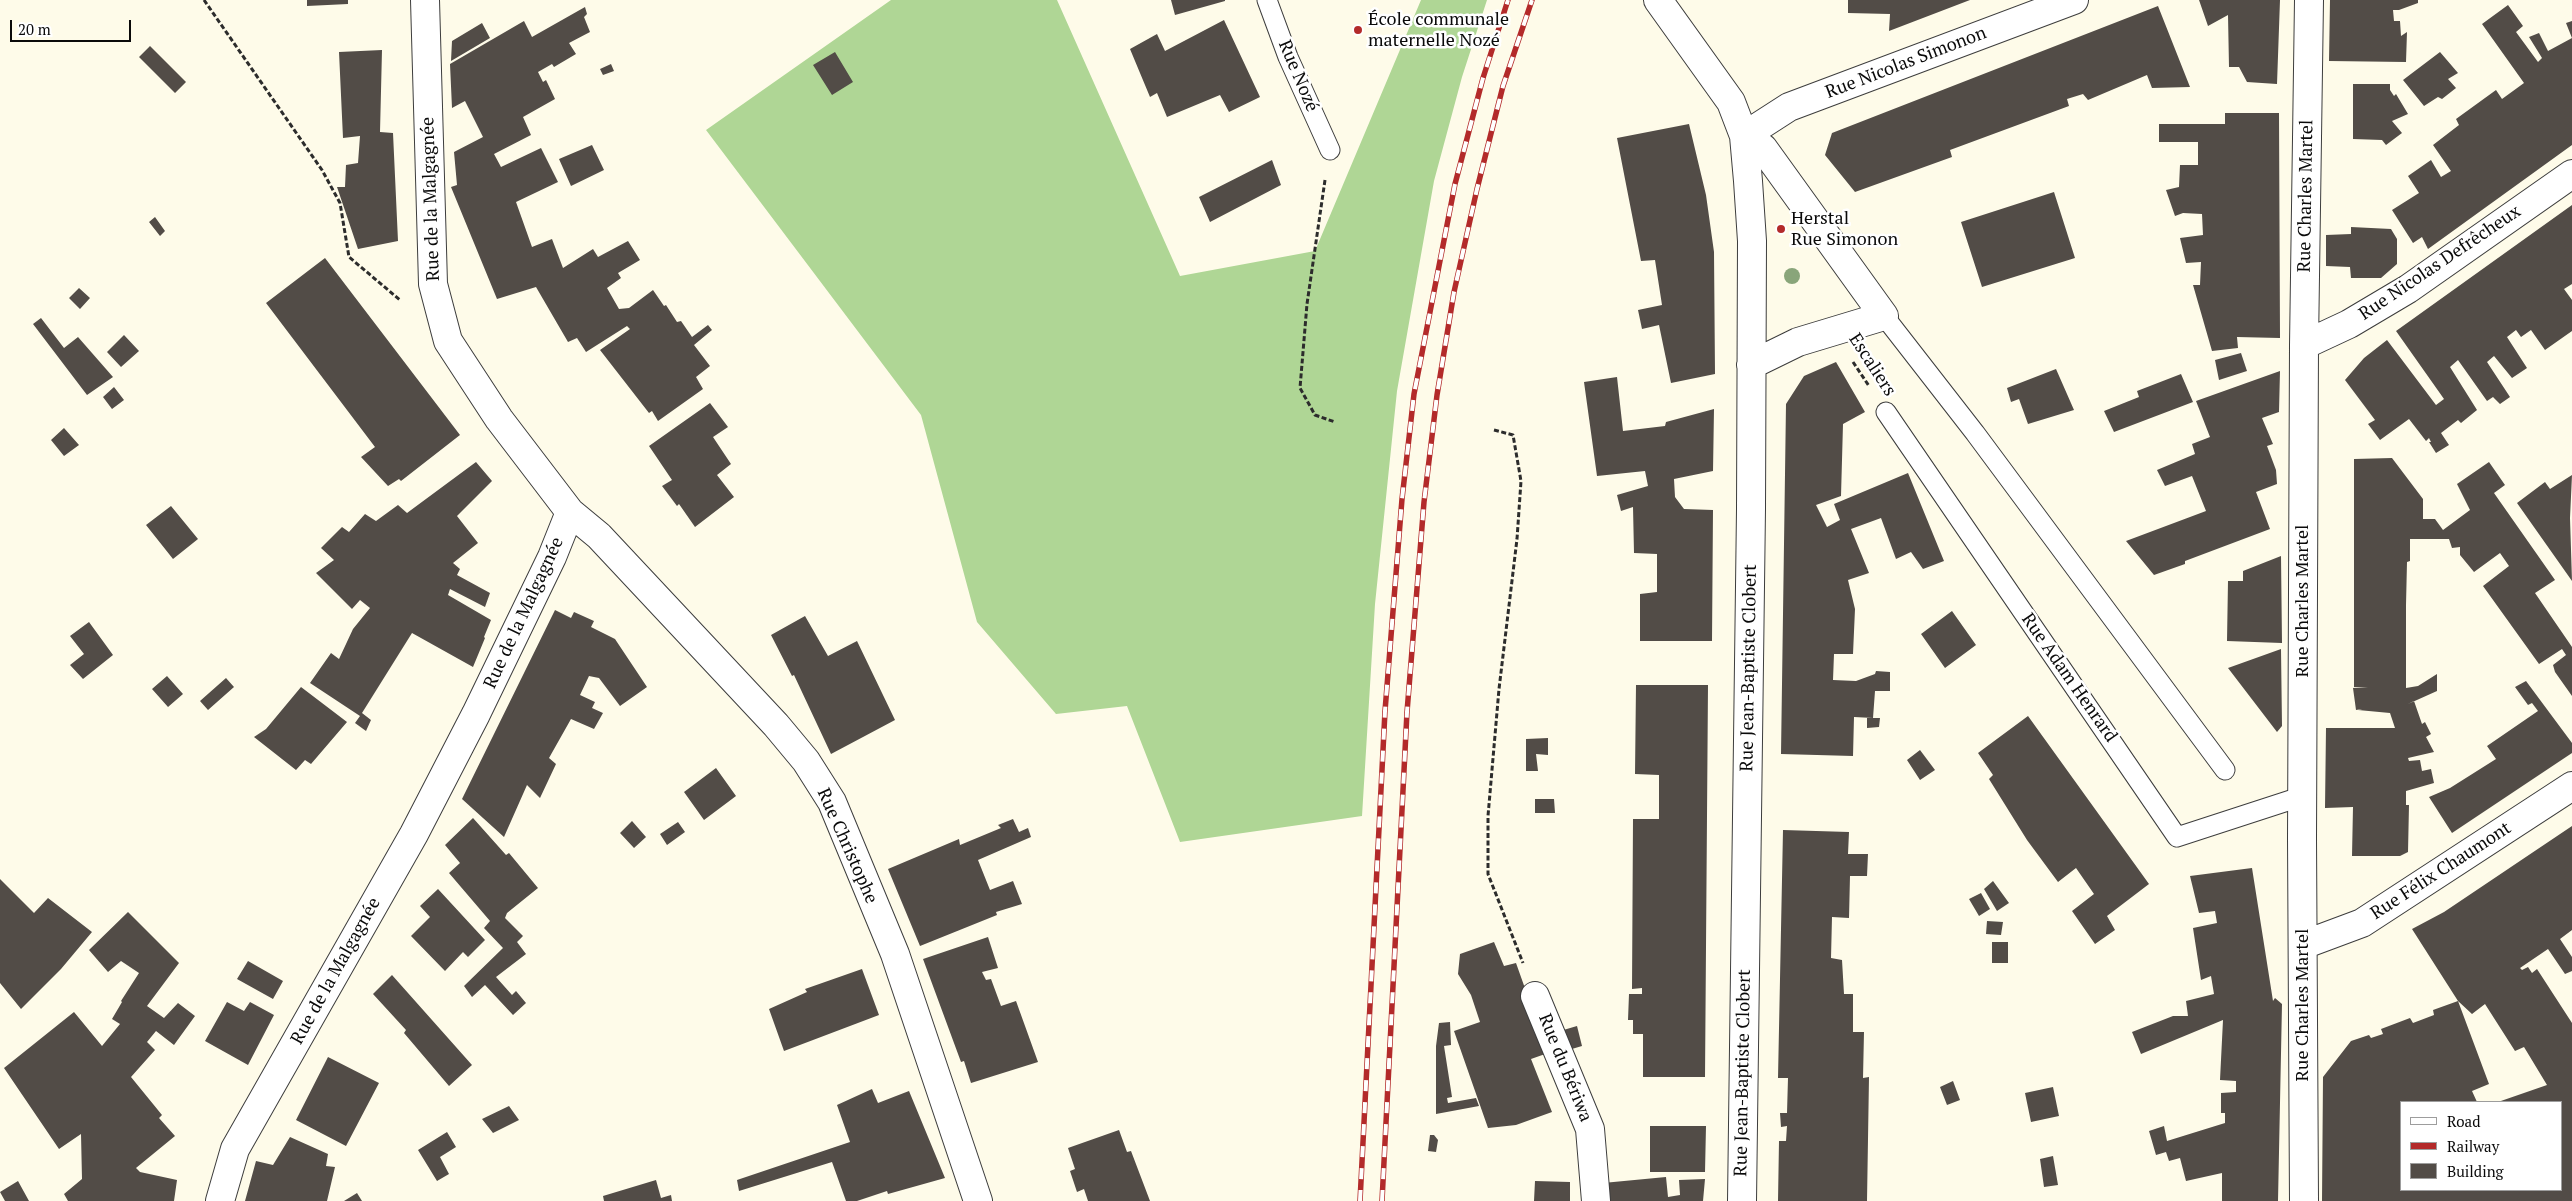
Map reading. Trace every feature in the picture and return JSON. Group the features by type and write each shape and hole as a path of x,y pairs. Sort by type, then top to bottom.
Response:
{"street":[{"name":"Rue de la Malgagnée","path":"220,1201 235,1149 414,834 481,705 552,557 570,512 499,419 448,341 433,284 425,0"},
{"name":"Rue Jean-Baptiste Clobert","path":"1658,0 1731,102 1744,136 1752,241 1752,509 1742,1201"},
{"name":"Rue Nicolas Simonon","path":"1744,136 1789,107 2074,0"},
{"name":"Rue Charles Martel","path":"2304,1201 2304,345 2309,0"},
{"path":"1744,136 1762,148 1884,316 1798,342 1751,365"},
{"name":"Rue Nicolas Defrêcheux","path":"2304,345 2349,324 2408,288 2572,174"},
{"name":"Rue Christophe","path":"570,512 598,536 776,725 806,761 832,802 895,954 978,1201"},
{"name":"Rue Félix Chaumont","path":"2303,945 2362,923 2572,786"},
{"name":"Rue du Bériwa","path":"1535,996 1590,1129 1596,1201"}],"lane":[{"name":"Rue Nozé","path":"1267,0 1288,57 1330,150"},
{"path":"1884,316 1975,433 2225,770"},
{"name":"Rue Adam Henrard","path":"1886,412 2177,836 2303,796"}],"path":[{"path":"204,0 322,170 340,203 349,257 402,302"},
{"path":"1330,150 1307,304 1300,388 1315,415 1335,422"},
{"name":"Escaliers","path":"1834,332 1886,412"},
{"path":"1494,430 1513,435 1521,481 1517,539 1499,689 1488,816 1488,874 1535,996"}],"green space":[{"path":"891,0 1057,0 1180,276 1315,251 1421,0 1487,0 1462,77 1434,181 1397,391 1375,604 1362,816 1180,842 1127,706 1056,714 977,622 921,415 706,130"}],"building":[{"path":"307,0 348,0 348,4 307,6"},
{"path":"1171,0 1225,0 1225,1 1175,15"},
{"path":"1848,0 1970,0 1889,31 1890,14 1848,13"},
{"path":"2199,0 2280,0 2277,84 2247,82 2239,67 2229,67 2228,15 2208,26"},
{"path":"2330,0 2418,0 2418,3 2399,10 2393,10 2394,21 2400,21 2401,36 2407,32 2406,62 2329,61"},
{"path":"2508,5 2523,26 2516,32 2538,62 2542,58 2529,37 2539,33 2548,51 2572,38 2572,145 2428,249 2422,237 2413,243 2392,210 2419,193 2408,176 2431,160 2441,177 2451,171 2433,145 2459,125 2456,119 2496,90 2502,99 2524,83 2482,24"},
{"path":"2158,6 2190,87 2152,88 2147,75 2088,100 2083,94 2067,99 2069,106 1950,150 1952,157 1855,192 1825,155 1832,133"},
{"path":"585,7 587,14 584,17 590,32 569,43 576,54 554,67 552,64 538,72 543,82 546,80 555,99 523,117 531,135 494,154 501,167 541,148 558,182 516,202 532,247 552,239 563,268 593,249 598,257 628,241 640,260 618,273 621,278 607,288 619,309 629,308 653,290 677,322 681,321 692,337 708,325 712,330 694,345 710,366 696,377 703,389 658,421 652,411 649,413 600,350 630,329 627,326 586,352 577,338 568,342 536,287 497,299 451,187 457,185 454,152 483,137 465,101 452,108 450,64 524,21 532,37"},
{"path":"1224,20 1260,97 1229,112 1220,95 1167,117 1157,93 1150,97 1130,49 1157,34 1165,51"},
{"path":"2572,21 2572,38 2566,23"},
{"path":"482,23 490,38 451,61 452,41"},
{"path":"150,46 186,82 175,93 139,57"},
{"path":"382,50 380,132 393,133 398,241 358,249 337,187 345,187 346,165 358,163 360,136 343,138 339,52"},
{"path":"835,52 853,82 832,95 813,65"},
{"path":"2440,52 2458,73 2448,79 2456,88 2442,99 2438,97 2424,106 2403,80"},
{"path":"611,64 614,71 603,75 600,69"},
{"path":"2353,84 2390,84 2390,90 2394,96 2396,94 2408,114 2392,121 2402,133 2386,145 2382,140 2353,139"},
{"path":"2225,113 2279,113 2280,338 2237,337 2238,348 2212,351 2193,285 2200,285 2201,262 2186,263 2180,238 2203,235 2202,214 2183,213 2175,216 2166,190 2179,187 2180,165 2198,165 2198,142 2159,142 2159,124 2225,124"},
{"path":"1689,124 1706,195 1714,252 1715,374 1671,383 1659,325 1642,329 1638,310 1662,305 1655,260 1641,261 1617,138"},
{"path":"592,145 604,170 571,186 559,159"},
{"path":"1272,160 1281,185 1210,222 1199,197"},
{"path":"2054,192 2075,258 1982,287 1961,222"},
{"path":"2572,205 2572,284 2564,289 2572,300 2572,331 2545,350 2531,330 2521,337 2516,330 2507,337 2527,368 2512,378 2494,356 2487,362 2510,397 2500,404 2493,397 2487,401 2458,360 2450,367 2477,410 2461,423 2458,420 2441,433 2449,445 2436,453 2429,442 2431,442 2429,438 2426,441 2409,419 2380,440 2368,424 2375,420 2345,380 2364,358 2387,340 2436,405 2444,399 2396,331"},
{"path":"155,217 165,231 160,236 149,222"},
{"path":"2351,227 2391,229 2397,239 2397,264 2381,278 2351,278 2350,267 2326,266 2326,235 2351,234"},
{"path":"325,258 460,435 401,481 399,479 388,486 361,457 375,447 266,303"},
{"path":"79,288 90,298 80,309 69,298"},
{"path":"41,318 64,348 78,337 113,377 87,395 33,324"},
{"path":"124,335 139,351 121,367 107,352"},
{"path":"2241,353 2247,371 2219,380 2215,360"},
{"path":"1836,362 1865,412 1843,424 1841,496 1816,505 1827,527 1840,520 1834,504 1908,473 1944,561 1923,569 1911,552 1896,559 1881,518 1851,529 1869,573 1848,580 1855,609 1853,654 1834,654 1833,680 1856,681 1875,674 1876,671 1890,672 1890,691 1875,691 1873,718 1854,717 1853,756 1781,754 1786,404 1804,376"},
{"path":"2056,369 2074,410 2028,424 2019,399 2011,402 2007,388"},
{"path":"2280,371 2279,412 2262,418 2273,444 2267,446 2276,470 2277,484 2256,492 2270,529 2185,561 2185,564 2154,575 2126,541 2206,511 2192,476 2165,486 2157,470 2195,454 2192,444 2210,437 2196,401"},
{"path":"2181,374 2193,402 2114,432 2104,411 2139,397 2137,391"},
{"path":"1617,377 1623,431 1665,426 1666,422 1714,409 1713,471 1674,479 1675,497 1684,509 1713,510 1712,641 1640,641 1640,594 1657,592 1657,554 1634,553 1633,507 1621,511 1617,495 1648,486 1645,471 1597,476 1584,382"},
{"path":"114,387 124,400 112,409 103,397"},
{"path":"710,403 728,427 713,437 731,464 717,475 734,497 695,527 679,504 677,506 662,486 672,480 649,446"},
{"path":"64,428 79,445 64,456 51,440"},
{"path":"2392,458 2423,499 2423,519 2435,519 2443,530 2470,510 2457,484 2489,462 2505,485 2494,493 2555,580 2535,593 2572,647 2572,696 2555,672 2553,665 2566,655 2562,649 2539,664 2483,586 2509,566 2500,553 2474,572 2460,555 2460,547 2452,548 2449,539 2410,539 2410,561 2407,562 2406,688 2418,686 2437,674 2437,691 2414,701 2422,724 2425,722 2431,734 2426,737 2434,752 2408,758 2409,761 2420,760 2422,771 2431,769 2434,783 2406,791 2406,805 2409,805 2408,852 2400,856 2352,856 2353,807 2325,808 2326,728 2395,728 2390,713 2358,710 2362,709 2356,710 2353,688 2368,687 2354,687 2354,459"},
{"path":"476,462 492,481 457,516 478,543 453,563 460,569 457,575 490,593 485,607 450,589 448,595 491,620 485,638 473,667 412,633 362,713 371,720 366,731 355,723 360,716 310,683 331,653 339,659 353,629 370,608 360,600 352,609 316,573 334,560 321,548 342,527 349,532 365,514 376,521 398,505 407,513"},
{"path":"2572,475 2570,518 2572,581 2517,503 2545,482 2550,489"},
{"path":"171,506 198,539 173,559 146,525"},
{"path":"2281,556 2282,643 2227,641 2228,581 2243,581 2243,571"},
{"path":"555,610 571,618 574,612 594,621 591,627 615,639 647,687 620,706 599,678 589,676 580,695 595,702 592,708 603,713 594,729 571,719 549,758 556,764 540,798 527,785 504,837 462,799"},
{"path":"1952,611 1976,645 1945,668 1921,634"},
{"path":"805,616 828,656 857,641 895,720 831,754 794,675 792,676 771,635"},
{"path":"89,622 113,655 83,679 70,665 84,654 70,636"},
{"path":"2281,649 2282,726 2277,732 2228,668"},
{"path":"167,676 183,694 168,707 152,689"},
{"path":"226,678 234,687 208,710 200,701"},
{"path":"2526,681 2572,743 2572,753 2452,833 2429,797 2450,788 2496,759 2487,746 2538,711 2532,703 2528,705 2515,687"},
{"path":"1636,685 1708,685 1705,1077 1643,1077 1643,1034 1633,1034 1633,1020 1628,1020 1629,994 1642,994 1642,988 1632,989 1633,819 1659,819 1659,775 1635,774"},
{"path":"301,687 347,722 311,764 305,760 296,770 254,737 266,729"},
{"path":"2028,716 2149,884 2107,916 2115,930 2095,944 2072,911 2094,894 2076,868 2058,882 2027,840 1989,779 1993,775 1978,753"},
{"path":"1867,718 1880,718 1879,727 1867,728"},
{"path":"1548,738 1548,755 1536,754 1538,771 1526,771 1526,739"},
{"path":"1920,750 1935,770 1920,780 1907,760"},
{"path":"716,768 736,796 704,820 684,792"},
{"path":"1535,799 1554,799 1555,813 1535,813"},
{"path":"473,818 506,855 509,853 538,888 507,913 505,918 523,936 517,942 526,954 496,977 512,995 516,991 526,1003 513,1015 485,985 472,997 464,986 503,948 484,928 490,921 449,873 460,863 445,845"},
{"path":"1013,819 1019,832 1028,828 1031,837 978,860 990,890 1013,881 1022,904 996,912 997,915 920,946 888,869 959,839 960,845 1001,828 998,825"},
{"path":"632,821 646,837 634,848 620,833"},
{"path":"678,822 685,832 667,845 660,834"},
{"path":"2572,826 2572,930 2560,939 2572,957 2572,971 2565,974 2548,949 2520,968 2522,970 2528,967 2532,973 2537,969 2572,1023 2572,1201 2322,1201 2323,1077 2351,1041 2369,1035 2371,1038 2383,1034 2381,1029 2410,1018 2413,1023 2434,1015 2433,1010 2458,1001 2412,929 2444,912","holes":["2458,1001 2472,1014 2485,1004 2515,1051 2524,1047 2547,1085 2501,1101 2562,1101 2562,1191 2400,1191 2400,1101 2477,1101 2472,1091 2489,1084"]},
{"path":"1783,830 1849,832 1848,854 1868,854 1867,876 1850,876 1849,918 1832,917 1831,958 1842,960 1844,994 1853,994 1853,1032 1864,1032 1863,1078 1869,1077 1867,1201 1778,1201 1779,1141 1786,1141 1787,1126 1781,1127 1780,1113 1787,1113 1788,1078 1778,1078"},
{"path":"2252,868 2273,1001 2275,998 2282,1004 2278,1201 2222,1201 2222,1173 2186,1181 2180,1158 2169,1161 2166,1152 2156,1155 2149,1131 2164,1126 2167,1141 2225,1123 2225,1113 2221,1113 2221,1093 2236,1092 2236,1081 2220,1080 2223,1020 2141,1054 2132,1032 2173,1016 2188,1016 2186,1001 2214,994 2211,976 2201,980 2193,928 2217,923 2215,911 2199,913 2190,876"},
{"path":"0,879 34,913 48,898 92,932 61,969 21,1009 0,983"},
{"path":"1993,881 2009,903 1997,911 1984,889"},
{"path":"438,889 485,940 468,957 463,952 445,971 411,936 430,917 420,906"},
{"path":"1981,893 1990,909 1979,916 1969,899"},
{"path":"128,912 179,963 147,1006 164,1018 178,1003 195,1016 174,1045 156,1031 147,1042 155,1050 131,1077 162,1115 159,1118 175,1136 136,1168 140,1172 177,1180 174,1201 68,1201 64,1194 82,1179 81,1134 59,1149 4,1068 74,1012 102,1046 120,1024 112,1019 139,973 121,961 108,972 89,950"},
{"path":"1987,921 2003,922 2001,935 1986,934"},
{"path":"988,937 998,968 982,972 986,980 991,979 1001,1006 1016,1001 1038,1062 971,1083 964,1061 961,1062 923,959"},
{"path":"1494,942 1504,966 1516,963 1548,1053 1531,1059 1552,1112 1516,1125 1488,1128 1454,1031 1480,1022 1471,995 1458,974 1460,954"},
{"path":"1992,942 2008,942 2008,963 1992,963"},
{"path":"248,961 283,981 273,999 237,979"},
{"path":"862,969 879,1015 784,1051 769,1009 807,992 805,989"},
{"path":"392,975 472,1065 449,1086 404,1033 406,1030 373,994"},
{"path":"227,1002 244,1011 250,1002 274,1015 248,1065 205,1041"},
{"path":"1450,1022 1451,1045 1444,1046 1452,1097 1447,1098 1448,1103 1476,1098 1479,1106 1436,1114 1436,1046 1439,1023"},
{"path":"1577,1026 1582,1046 1565,1051 1560,1031"},
{"path":"328,1057 379,1083 346,1146 296,1120"},
{"path":"1953,1081 1960,1100 1947,1105 1940,1087"},
{"path":"2053,1087 2059,1116 2031,1122 2025,1093"},
{"path":"872,1089 878,1103 909,1091 945,1178 888,1194 887,1191 857,1201 846,1201 832,1162 739,1191 737,1180 850,1142 837,1105"},
{"path":"509,1106 519,1120 493,1133 482,1119"},
{"path":"1650,1126 1706,1126 1705,1172 1650,1172"},
{"path":"1119,1130 1127,1152 1131,1151 1150,1201 1088,1201 1084,1189 1077,1192 1070,1171 1075,1169 1068,1148"},
{"path":"447,1132 456,1147 440,1157 449,1174 437,1181 418,1150"},
{"path":"1430,1135 1434,1135 1438,1140 1436,1152 1428,1151"},
{"path":"290,1137 328,1154 326,1166 335,1167 327,1201 245,1201 256,1161 273,1165"},
{"path":"2053,1156 2058,1185 2044,1187 2040,1159"},
{"path":"1666,1177 1668,1197 1680,1195 1679,1180 1705,1179 1703,1201 1606,1201 1603,1183"},
{"path":"656,1180 661,1198 671,1195 672,1201 604,1201 603,1196"},
{"path":"18,1181 29,1201 5,1201 0,1192"},
{"path":"1535,1181 1570,1182 1570,1201 1534,1201"},
{"path":"357,1193 362,1201 344,1201"}],"railway":[{"path":"1360,1201 1385,711 1402,499 1414,394 1455,184 1483,78 1508,0"},
{"path":"1382,1201 1407,712 1424,502 1437,395 1454,292 1477,189 1503,86 1532,0"}],"place":[{"name":"École communale maternelle Nozé","path":"1358,30"},
{"name":"Herstal Rue Simonon","path":"1781,229"}]}
